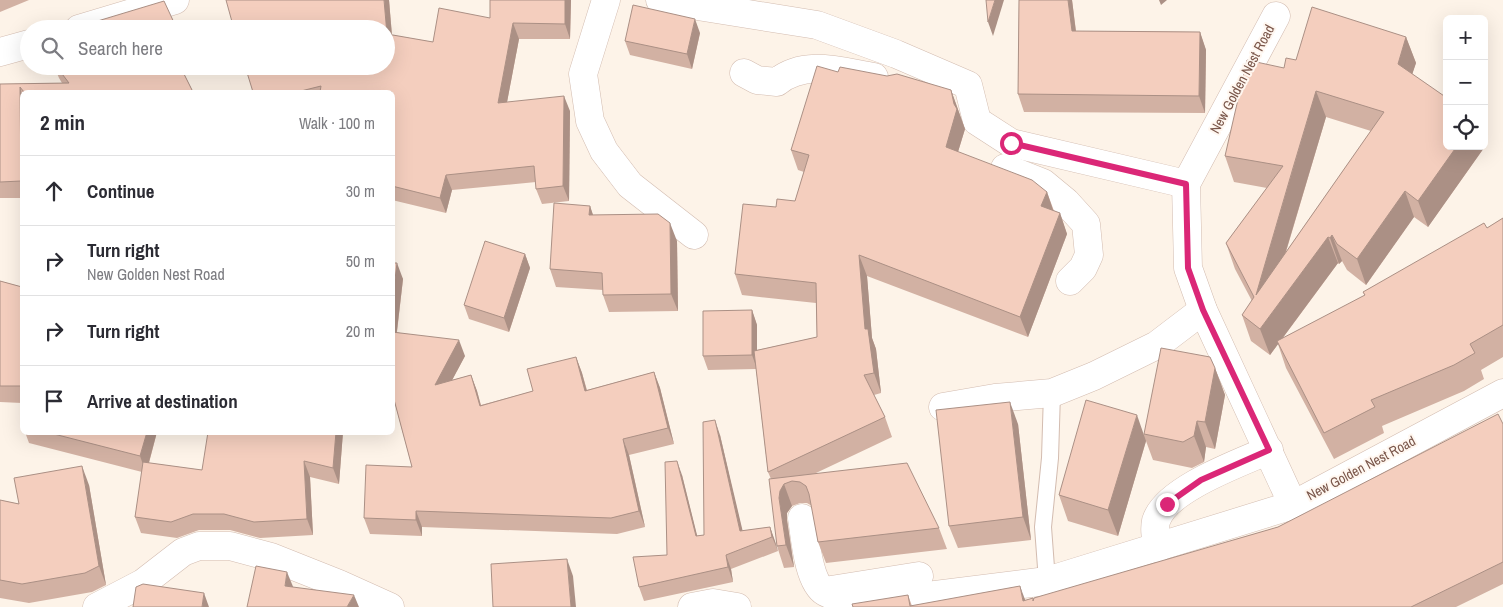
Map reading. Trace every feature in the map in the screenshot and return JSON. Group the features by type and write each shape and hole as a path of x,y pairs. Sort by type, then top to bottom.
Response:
{"street":[{"path":"109,20 175,0"},
{"path":"606,0 584,74 590,121 604,151 630,185 694,235"},
{"path":"660,0 817,25 907,58 968,85 977,122 999,157 1043,183 1066,202 1086,224 1089,255 1082,268 1070,281"},
{"name":"New Golden Nest Road","path":"1276,16 1186,184 1188,268 1203,310 1293,505 1503,393"},
{"path":"0,52 20,46"},
{"path":"744,73 758,80 778,82 786,74 804,69 823,69 897,81 903,75 907,58"},
{"path":"999,157 1186,184"},
{"path":"943,407 996,398 1052,393 1094,376 1157,345 1203,310"},
{"path":"1158,548 1155,529 1157,519 1167,504 1201,480 1269,450"},
{"path":"802,518 815,579 824,592 859,606 1047,581 1293,505"},
{"path":"97,607 143,583 183,552 199,546 230,546 271,558 339,584 390,607"},
{"path":"824,592 919,576"},
{"path":"692,607 713,603 736,607"}],"lane":[{"path":"1047,581 1043,527 1050,458 1052,393"}],"building":[{"path":"226,0 384,0 386,20 232,20"},
{"path":"490,0 565,0 565,24 513,23 498,103 564,96 563,186 536,189 534,166 446,175 440,198 395,187 395,90 320,90 321,86 305,90 252,90 248,75 395,75 395,35 433,42 439,8 490,18"},
{"path":"986,0 995,0 988,22"},
{"path":"1019,0 1068,0 1072,31 1200,32 1199,96 1018,94"},
{"path":"164,1 173,20 101,20"},
{"path":"633,5 695,19 687,54 625,41"},
{"path":"1312,7 1406,37 1398,64 1443,95 1443,150 1454,150 1418,201 1405,191 1357,259 1337,244 1332,235 1330,238 1328,237 1260,329 1242,315 1254,297 1226,243 1283,166 1225,156 1247,60 1284,68 1286,58 1296,60","holes":["1316,91 1384,112 1256,295"]},
{"path":"817,66 838,72 840,67 887,76 897,74 951,90 957,109 946,147 1032,180 1047,192 1041,206 1060,213 1020,317 859,255 865,329 868,329 874,373 864,375 885,417 768,472 754,351 817,337 816,283 735,274 743,204 776,207 777,199 795,201 809,155 791,150"},
{"path":"63,75 184,75 192,90 22,90 20,87 20,181 0,182 0,84 69,83"},
{"path":"554,203 590,206 589,215 658,214 670,223 671,294 603,295 602,273 550,269"},
{"path":"1503,218 1503,325 1470,344 1475,353 1454,365 1371,400 1375,407 1324,433 1277,341 1365,295 1363,292 1484,223 1487,228"},
{"path":"485,241 525,254 504,318 464,305"},
{"path":"395,263 397,263 395,279"},
{"path":"0,281 20,286 20,386 0,386"},
{"path":"752,310 752,355 703,356 703,311"},
{"path":"395,332 459,340 435,385 471,375 480,406 533,391 527,369 576,357 585,391 654,372 668,428 623,439 639,511 611,518 416,511 416,520 364,518 366,465 412,467 395,403"},
{"path":"1161,348 1210,357 1215,368 1205,422 1197,421 1194,436 1183,442 1144,434"},
{"path":"1086,400 1137,415 1108,510 1059,495"},
{"path":"1010,402 1023,517 949,526 936,410"},
{"path":"1498,414 1503,424 1503,562 1411,607 853,607 852,604 908,595 910,606 1020,586 1023,601 1033,598 1033,601 1034,598 1278,527"},
{"path":"715,420 740,531 770,527 772,537 726,555 728,567 639,587 633,557 667,555 665,462 677,461 696,536 704,535 703,422"},
{"path":"58,435 146,435 140,456"},
{"path":"208,435 336,435 333,468 304,461 307,519 254,522 224,514 193,514 171,522 135,517 143,462 202,470"},
{"path":"907,463 939,528 818,542 806,486 800,482 792,481 784,484 780,491 779,498 786,545 777,546 769,479"},
{"path":"82,466 99,566 85,573 22,584 0,580 0,500 19,504 14,478"},
{"path":"567,559 571,607 493,607 491,564"},
{"path":"256,566 287,572 285,586 354,595 347,607 247,607"},
{"path":"143,584 204,593 202,607 133,607 136,587"}],"route":[{"path":"1011,143 1186,184 1188,268 1203,310 1269,450 1201,480 1167,504"}]}
